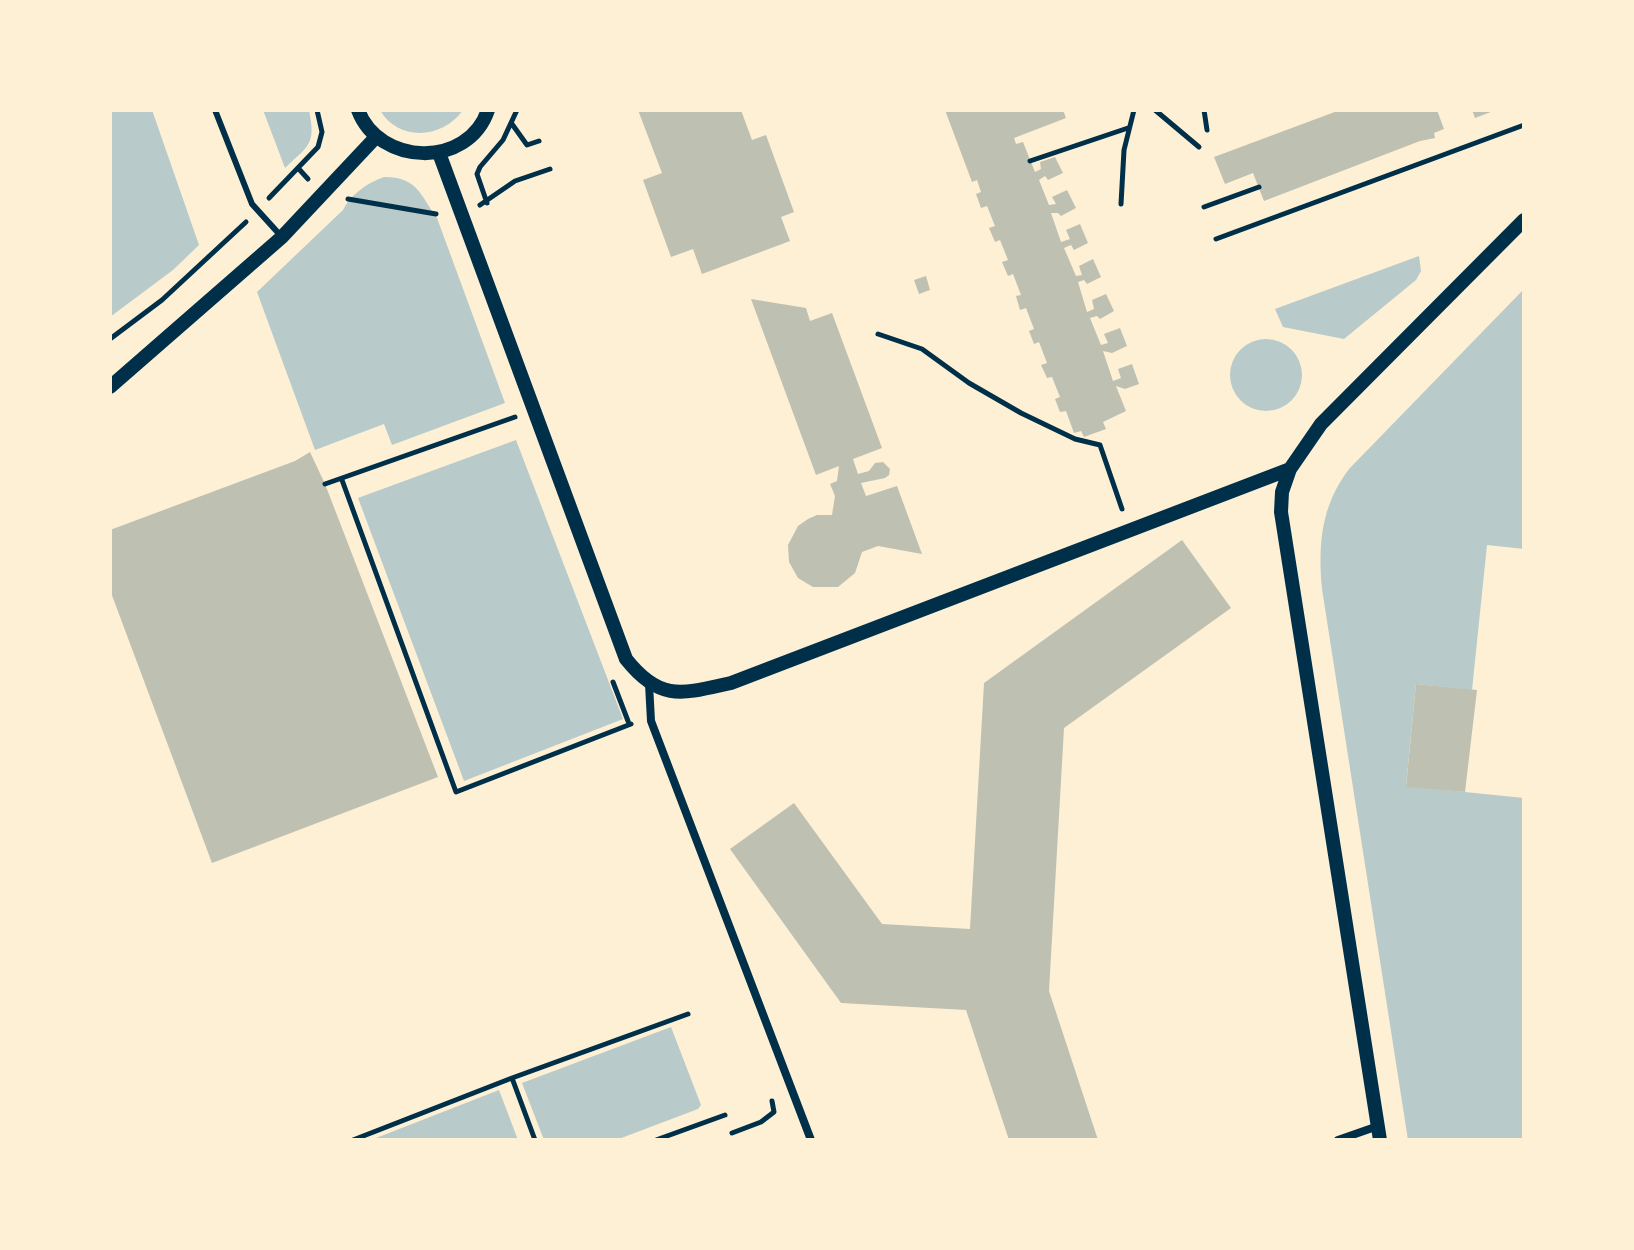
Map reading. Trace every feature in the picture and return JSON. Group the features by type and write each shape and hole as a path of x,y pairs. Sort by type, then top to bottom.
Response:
{"street":[{"path":"358,110 376,137 395,149 417,154 439,153 458,145 474,133 488,110"},
{"path":"110,387 282,237 376,137"},
{"path":"439,153 626,659 649,684 669,692 697,691 731,683 1290,469"},
{"path":"1338,1140 1379,1133 1281,512 1282,492 1290,469 1321,424 1524,220"},
{"path":"649,684 651,721 811,1140"}],"lane":[{"path":"215,110 252,204 282,237"}],"path":[{"path":"110,339 162,300 216,252 318,147 321,139 317,110"},
{"path":"487,203 477,174 503,140 517,110"},
{"path":"1121,204 1128,128 1134,110"},
{"path":"1155,110 1199,147"},
{"path":"1204,110 1207,130"},
{"path":"512,124 527,145 539,141"},
{"path":"1216,239 1524,125"},
{"path":"1030,161 1128,128"},
{"path":"298,168 337,211 348,199 439,214 443,221"},
{"path":"462,213 487,203 515,181 550,169"},
{"path":"1204,207 1259,187"},
{"path":"878,334 922,349 969,383 1021,413 1075,439 1100,445 1129,531"},
{"path":"509,403 515,417"},
{"path":"325,484 535,411"},
{"path":"342,480 456,792 629,724 651,721"},
{"path":"608,669 635,739"},
{"path":"353,1140 688,1014"},
{"path":"512,1078 535,1140"},
{"path":"732,1133 761,1122 774,1112 772,1100"},
{"path":"656,1140 669,1138 725,1115"}],"shaded area":[{"path":"110,110 152,110 199,245 173,270 110,317"},
{"path":"263,110 309,110 312,131 309,144 285,168"},
{"path":"380,110 463,110 444,127 421,133 398,128"},
{"path":"384,177 411,184 437,218 505,403 392,445 384,424 315,450 257,292 355,195"},
{"path":"1419,256 1421,271 1416,280 1344,339 1283,327 1275,309"},
{"path":"1524,289 1524,549 1487,545 1472,690 1416,684 1406,786 1524,798 1524,1140 1408,1140 1322,589 1321,541 1332,497 1349,469"},
{"path":"1273,339 1292,349 1300,361 1300,389 1292,401 1280,409 1259,411 1240,401 1232,389 1230,368 1240,349 1252,341"},
{"path":"516,440 623,719 464,781 358,498"},
{"path":"671,1027 701,1105 698,1109 616,1140 544,1140 522,1083"},
{"path":"499,1090 518,1140 371,1140"}],"building":[{"path":"638,110 741,110 752,140 766,135 794,212 781,217 790,241 702,274 693,249 671,257 643,180 662,173"},
{"path":"945,110 1063,110 1066,118 1014,138 1016,144 1023,142 1035,172 1041,169 1040,162 1055,157 1063,173 1048,180 1045,176 1039,180 1049,205 1056,204 1052,197 1067,190 1076,208 1061,216 1051,213 1061,242 1070,239 1066,230 1080,224 1088,243 1074,250 1071,245 1064,248 1076,276 1082,275 1079,266 1093,259 1101,277 1087,284 1084,280 1078,282 1087,312 1094,309 1092,300 1106,294 1114,311 1100,319 1097,316 1090,318 1101,345 1108,343 1104,334 1120,328 1127,346 1112,353 1103,351 1113,381 1121,378 1118,369 1132,364 1139,384 1125,389 1116,386 1126,411 1103,422 1106,429 1084,437 1081,431 1074,433 1066,411 1060,412 1055,399 1060,397 1052,377 1047,378 1041,365 1047,363 1039,342 1034,344 1029,331 1034,329 1026,308 1020,310 1016,296 1021,295 1013,274 1008,276 1002,262 1008,260 1000,240 995,242 989,228 995,226 987,206 981,208 976,194 981,192 977,180 972,182"},
{"path":"1340,110 1437,110 1444,129 1434,133 1435,138 1264,201 1253,173 1225,184 1214,157"},
{"path":"1472,110 1496,110 1475,118"},
{"path":"926,276 930,290 919,294 914,280"},
{"path":"751,299 806,308 810,321 832,313 882,448 853,459 858,474 869,471 875,463 883,462 890,469 885,478 861,483 866,496 897,486 922,554 878,546 862,552 855,573 838,587 813,587 798,578 789,562 788,545 798,526 808,519 817,515 832,515 835,496 830,484 837,481 839,466 816,475"},
{"path":"310,452 438,777 212,863 110,590 110,530 295,461"},
{"path":"1182,540 1231,608 1064,728 1049,991 1098,1140 1009,1140 966,1010 841,1003 730,849 794,803 882,924 970,929 984,683"},
{"path":"1416,684 1477,690 1465,792 1406,787"}]}
